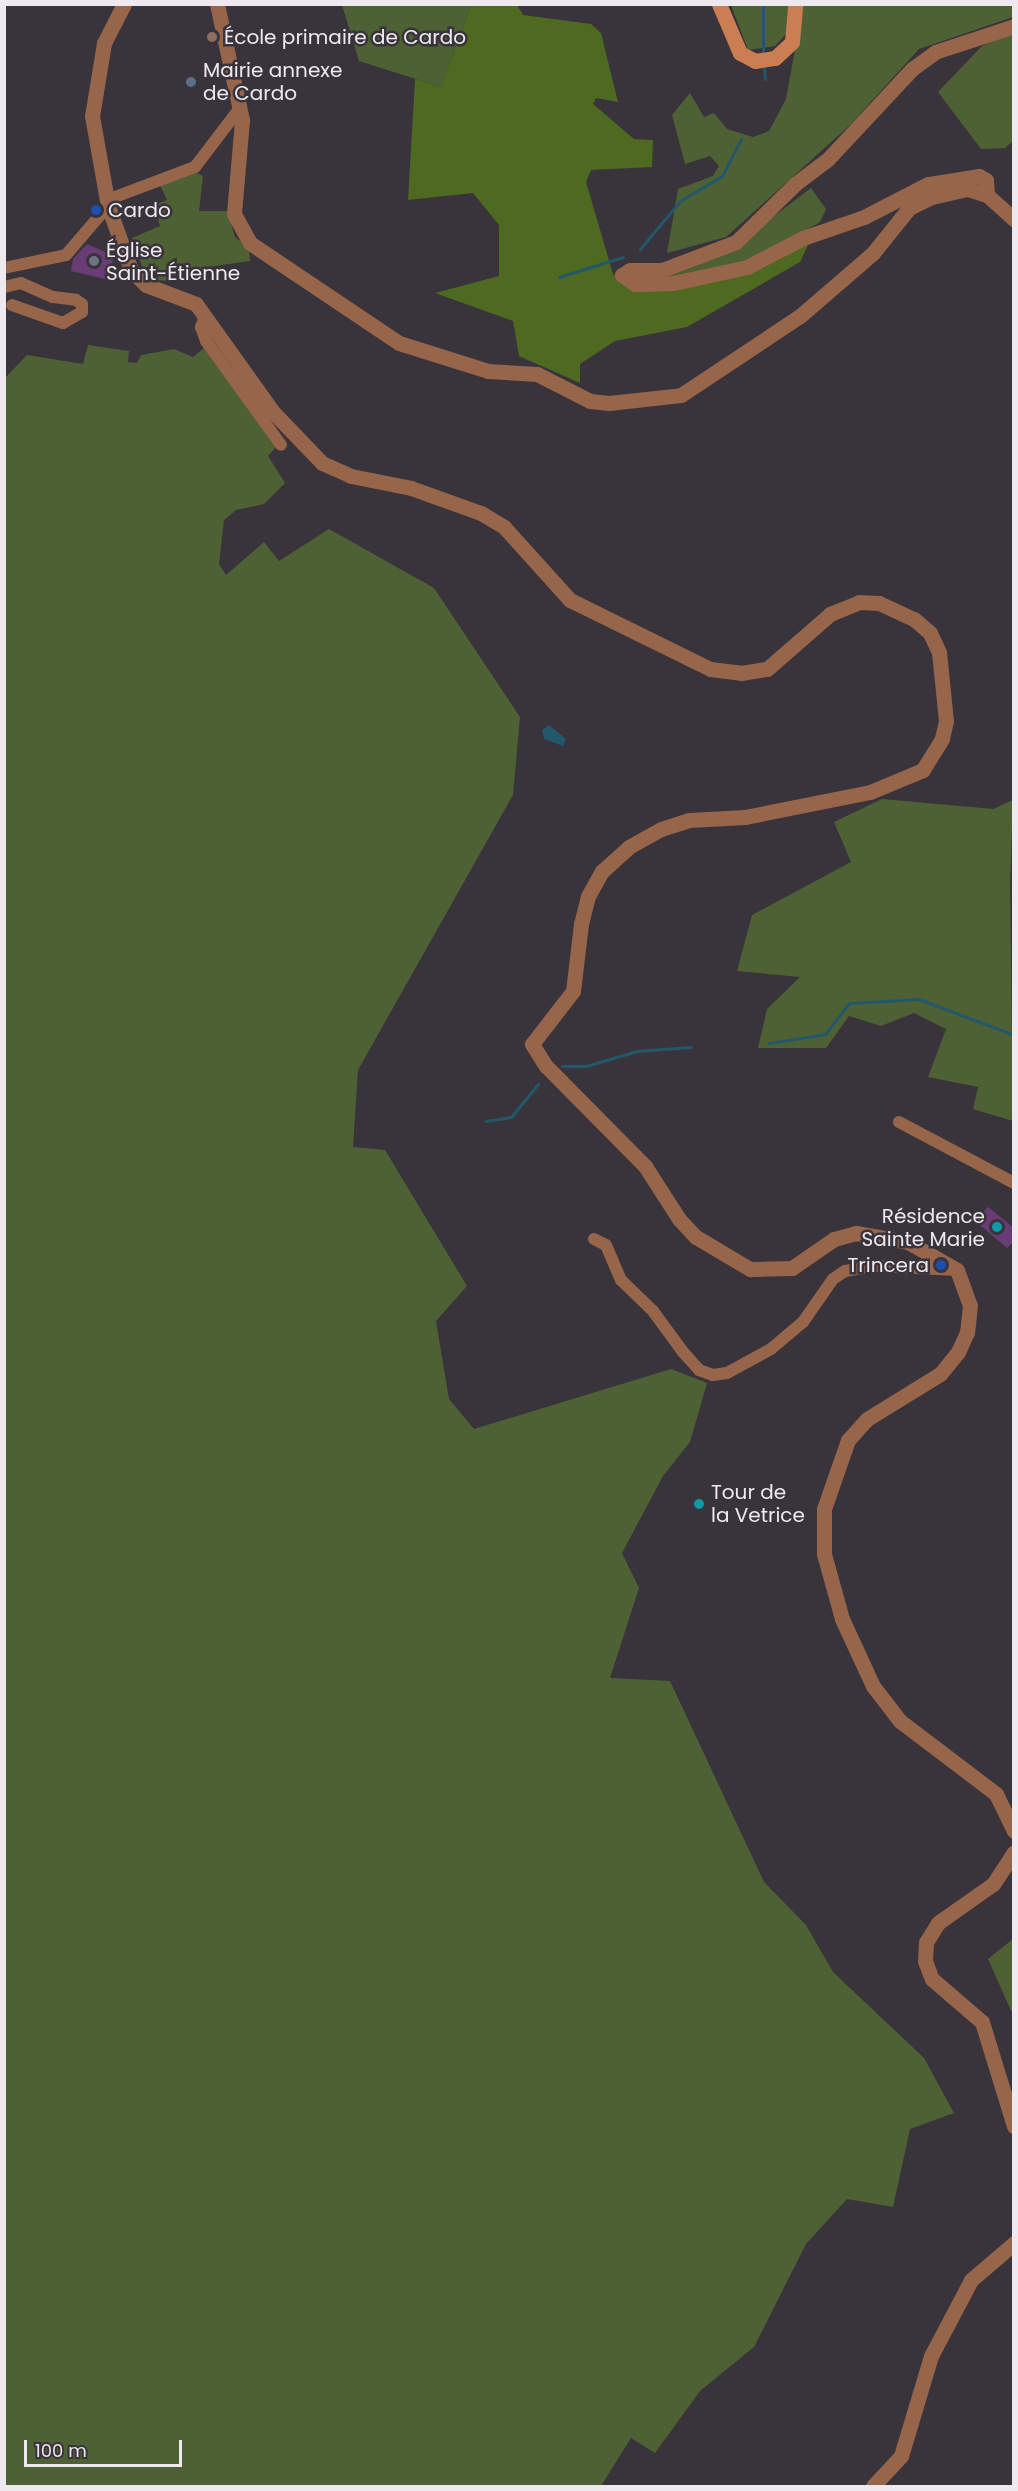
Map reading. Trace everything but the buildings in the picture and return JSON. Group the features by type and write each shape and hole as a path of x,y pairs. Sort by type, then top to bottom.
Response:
{"main road":[{"path":"719,4 740,53 755,61 775,58 792,42 795,4"}],"street":[{"path":"124,4 104,43 92,116 108,203 137,278 196,304 273,412 322,463 351,476 411,488 481,513 504,527 570,600 710,669 741,673 767,669 830,614 859,602 879,603 914,619 930,633 939,652 946,721 942,740 923,770 870,792 835,800 745,817 689,820 629,846 602,871 588,896 573,992 532,1044 546,1066 645,1166 679,1219 696,1237 750,1269 792,1268 834,1239 856,1233 908,1242 957,1270 970,1305 967,1332 958,1352 940,1374 867,1419 848,1440 824,1509 824,1554 842,1619 878,1694 900,1721 996,1794 1014,1831"},
{"path":"217,4 243,130 234,214 250,243 399,343 488,371 537,374 590,401 609,403 681,396 800,316 873,253 909,208 946,191 968,189 987,195 1014,219"},
{"path":"987,195 986,180 979,176 928,184 747,267 673,283 635,284 622,275 630,270 662,270 736,242 795,184 828,159 912,69 934,52 1014,26"},
{"path":"4,268 62,258 83,238 108,203 195,167 240,108"},
{"path":"4,287 21,283 53,297 76,300 82,312 63,323 12,305"},
{"path":"205,317 201,327 206,341 281,445"},
{"path":"899,1122 1014,1183"},
{"path":"594,1239 606,1245 621,1280 653,1311 683,1352 699,1370 712,1375 727,1373 771,1349 803,1322 833,1279 845,1271 876,1266 957,1270"},
{"path":"1014,1852 993,1884 938,1923 926,1942 925,1962 932,1979 982,2022 1014,2126"},
{"path":"873,2487 901,2456 931,2356 971,2280 1014,2243"}],"green space":[{"path":"342,5 471,5 441,87 359,61"},
{"path":"471,5 517,5 523,15 591,24 601,33 618,102 596,98 593,104 634,139 653,140 652,167 591,170 586,182 613,274 622,282 688,287 761,269 809,243 800,262 687,327 615,341 580,364 580,383 519,356 513,321 435,293 499,276 499,225 473,193 408,200 415,79 441,87"},
{"path":"731,5 791,5 786,34 775,46 748,50"},
{"path":"803,5 1013,5 1013,17 919,49 850,125 726,237 667,253 678,189 713,176 719,166 710,156 685,164 672,115 690,93 704,117 714,113 727,129 753,137 769,131 786,99"},
{"path":"1013,32 1013,141 1005,148 981,149 938,92 982,46"},
{"path":"193,171 203,176 199,211 227,211 235,237 249,248 250,261 208,267 172,281 154,280 143,269 132,238 160,226 154,205 167,200 160,185"},
{"path":"811,188 826,209 820,222 757,258 665,279 664,275 727,252"},
{"path":"88,345 129,351 128,362 137,363 141,355 174,349 193,357 204,348 276,447 268,456 285,483 264,504 236,510 224,520 219,564 226,575 264,542 279,561 329,529 434,588 520,717 513,795 358,1070 353,1147 385,1150 467,1286 436,1321 449,1399 474,1429 671,1369 707,1383 690,1442 663,1476 622,1553 639,1588 610,1678 670,1681 764,1882 806,1925 833,1972 924,2058 954,2113 910,2129 893,2207 847,2199 806,2244 754,2347 700,2391 655,2453 631,2438 601,2486 5,2486 5,378 27,355 83,364"},
{"path":"882,799 993,809 1013,800 1010,883 1013,1121 973,1109 978,1087 928,1077 946,1029 914,1013 881,1026 849,1016 826,1048 758,1048 767,1009 800,977 737,971 752,915 851,862 834,822"},
{"path":"1013,1939 1013,2015 988,1959"}],"water":[{"path":"549,725 566,739 563,746 544,739 542,730"}],"waterway":[{"path":"763,4 763,56"},
{"path":"764,66 765,79"},
{"path":"640,249 680,201 722,176 741,139"},
{"path":"559,277 623,257"},
{"path":"769,1043 825,1034 849,1003 919,999 1014,1035"},
{"path":"562,1066 586,1066 637,1051 691,1047"},
{"path":"486,1121 511,1117 538,1084"}],"place":[{"name":"École primaire de Cardo","path":"212,37"},
{"name":"Mairie annexe de Cardo","path":"191,82"},
{"name":"Cardo","path":"96,210"},
{"name":"Église Saint-Étienne","path":"94,261"},
{"name":"Résidence Sainte Marie","path":"997,1227"},
{"name":"Trincera","path":"941,1265"},
{"name":"Tour de la Vetrice","path":"699,1504"}]}
